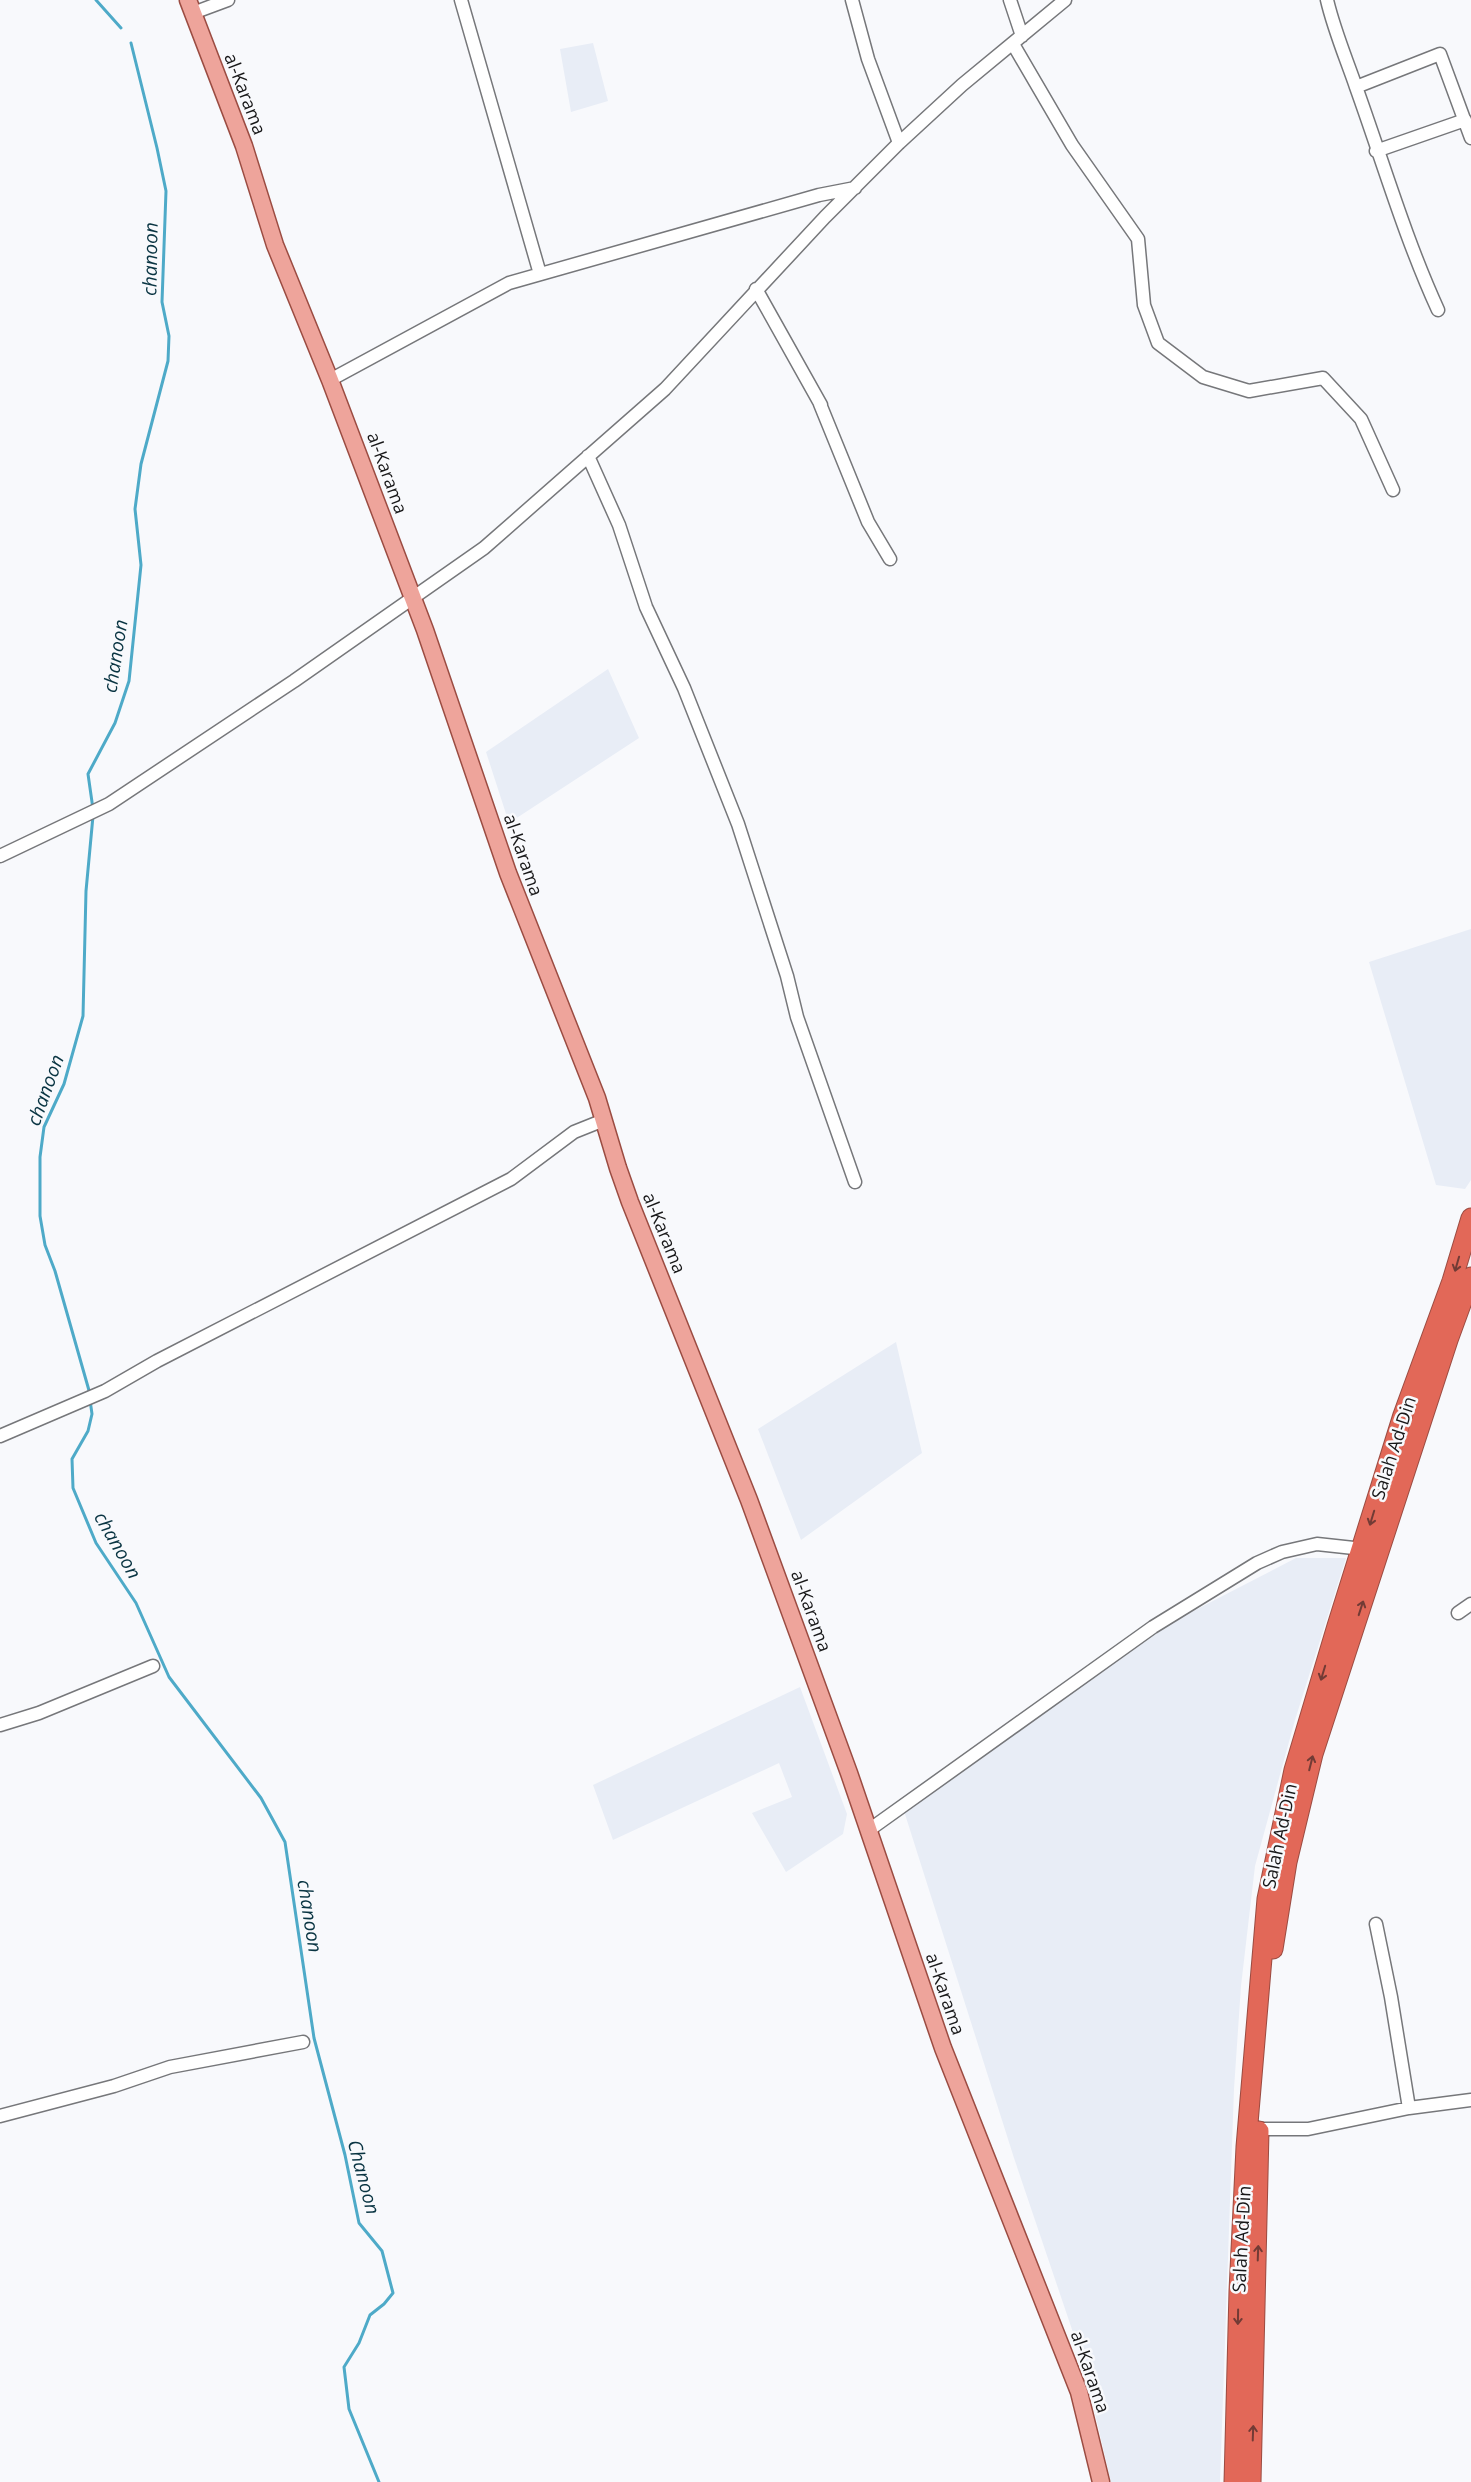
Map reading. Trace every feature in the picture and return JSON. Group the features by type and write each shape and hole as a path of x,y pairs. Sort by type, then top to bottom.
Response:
{"highway":[{"name":"Salah Ad-Din","path":"1234,2482 1238,2291 1250,2082 1267,1899 1294,1770 1403,1415 1452,1281 1471,1218"},
{"name":"Salah Ad-Din","path":"1251,2482 1259,2129 1272,1960 1287,1862 1311,1763 1445,1349 1470,1281"}],"main road":[{"name":"al-Karama","path":"190,6 244,146 274,245 330,380 425,630 508,873 597,1098 627,1194 749,1500 869,1830 943,2048 1079,2392 1101,2482"}],"street":[{"path":"190,6 228,0"},
{"path":"461,0 540,274"},
{"path":"852,0 868,59 900,143"},
{"path":"1010,0 1018,40 1072,145 1138,239 1144,304 1158,342 1202,377 1249,391 1323,378 1361,419 1393,490"},
{"path":"0,856 102,808 412,600 484,548 665,389 756,289 900,143 962,85 1065,0"},
{"path":"1327,0 1336,35 1356,87 1376,151 1420,270 1438,310"},
{"path":"1356,87 1440,54 1471,138"},
{"path":"1376,151 1464,120"},
{"path":"330,380 508,283 819,194 855,188"},
{"path":"756,289 821,405 868,522 890,559"},
{"path":"588,456 619,525 646,607 684,688 738,824 788,976 797,1017 854,1182"},
{"path":"0,1436 99,1393 511,1178 574,1132 604,1120"},
{"path":"869,1830 1153,1627 1257,1563 1282,1552 1317,1544 1363,1549"},
{"path":"1458,1613 1471,1604"},
{"path":"0,1725 38,1713 153,1666"},
{"path":"1376,1924 1391,1997 1409,2108"},
{"path":"0,2116 114,2086 170,2067 303,2042"},
{"path":"1259,2129 1308,2129 1409,2108 1471,2100"}],"shaded area":[{"path":"593,43 608,101 571,112 560,49"},
{"path":"608,669 639,738 509,823 486,752"},
{"path":"1471,929 1471,1180 1465,1189 1436,1185 1369,962"},
{"path":"896,1342 922,1453 801,1540 758,1429"},
{"path":"1296,1558 1346,1558 1295,1720 1255,1866 1241,1986 1234,2089 1220,2482 1111,2482 1083,2362 1014,2158 904,1811 1176,1620"},
{"path":"800,1687 847,1814 843,1834 786,1872 752,1813 792,1797 779,1763 613,1840 593,1785"}],"waterway":[{"name":"chanoon","path":"96,0 121,28"},
{"name":"chanoon","path":"93,809 88,774 115,723 129,681 141,565 135,509 141,464 168,361 169,336 162,302 166,191 131,43"},
{"name":"chanoon","path":"90,1394 55,1271 45,1245 40,1216 40,1157 44,1127 64,1084 83,1016 86,891 93,816"},
{"name":"chanoon","path":"90,1400 92,1414 88,1431 72,1459 73,1488 96,1543 136,1603 169,1677 261,1798 285,1842 314,2038 345,2155 359,2223 382,2251 393,2293 384,2304 370,2315 359,2343 344,2367 349,2409 379,2482"}],"water label":[{"name":"Chanoon","path":"364,2177"}]}
